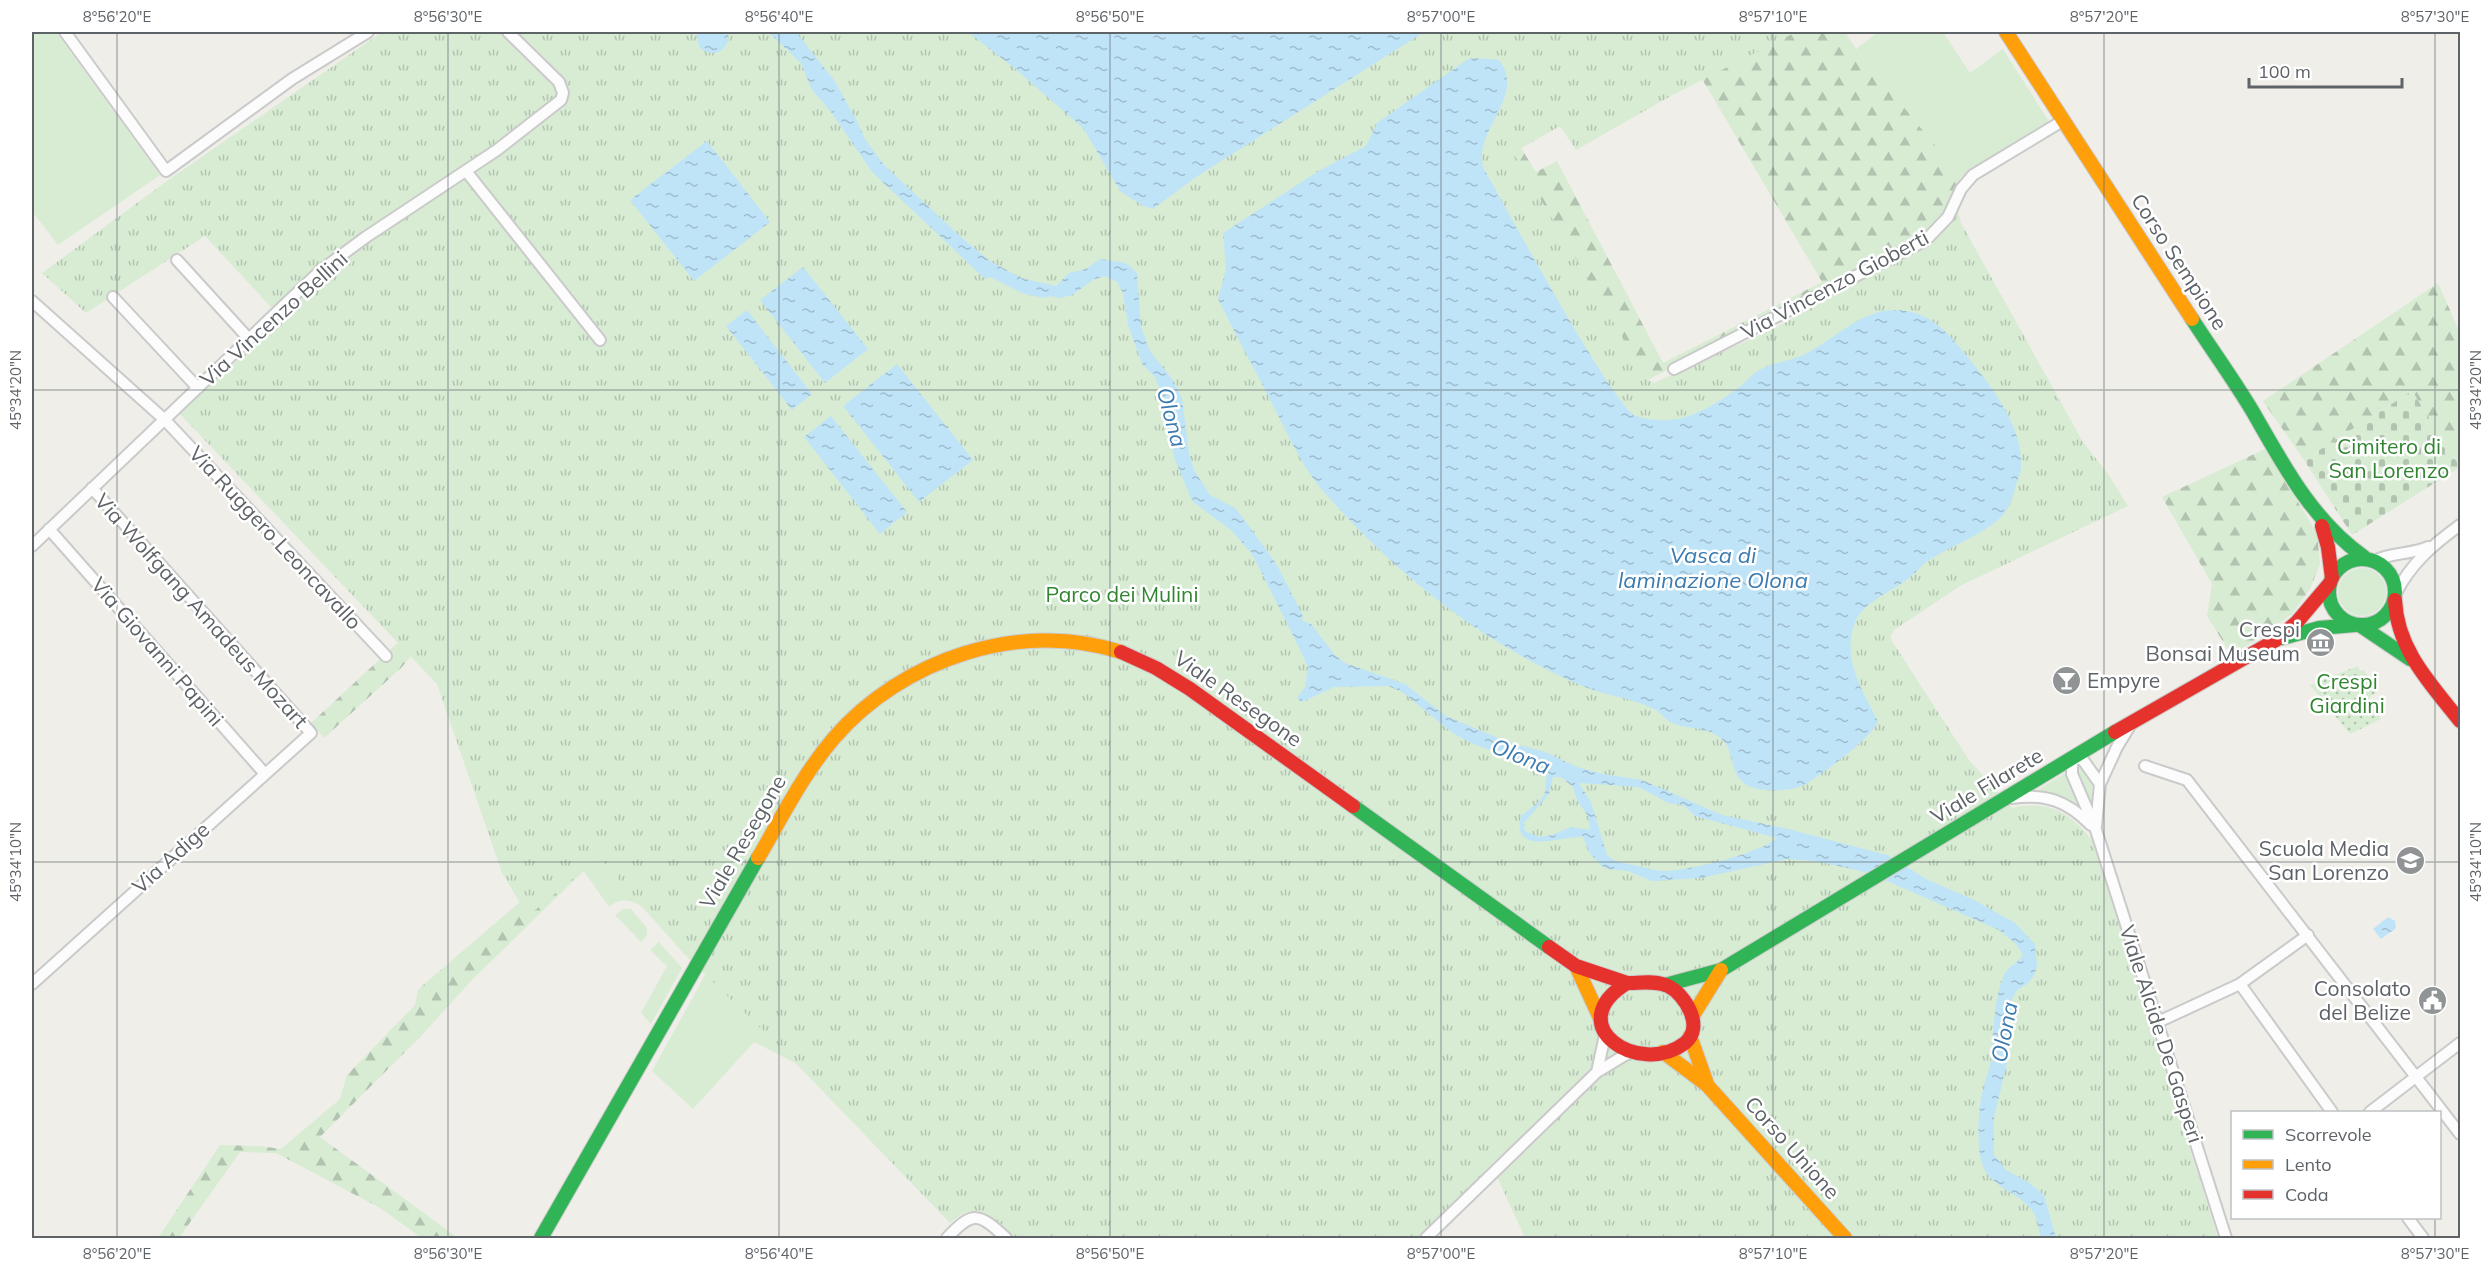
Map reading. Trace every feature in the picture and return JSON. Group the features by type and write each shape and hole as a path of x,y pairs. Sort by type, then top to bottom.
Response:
{"street":[{"path":"65,32 166,171 292,79 368,32"},
{"name":"Via Vincenzo Bellini","path":"32,546 320,271 366,237 466,171 558,103 563,93 559,82 508,32"},
{"name":"Corso Sempione","path":"2006,32 2317,515 2335,537 2369,559"},
{"name":"Via Vincenzo Gioberti","path":"1674,369 1926,240 1948,217 1961,189 1972,175 2064,120"},
{"path":"466,171 600,340"},
{"path":"177,260 249,339"},
{"path":"113,297 198,388"},
{"name":"Via Ruggero Leoncavallo","path":"32,301 165,420 386,656"},
{"name":"Via Wolfgang Amadeus Mozart","path":"92,488 311,733"},
{"name":"Corso Sempione","path":"2317,515 2325,532 2331,580"},
{"path":"2358,625 2380,621 2388,614 2403,578 2434,544 2460,525"},
{"name":"Via Giovanni Papini","path":"49,529 265,774"},
{"path":"2420,668 2398,649 2358,625 2342,619 2335,612 2329,593 2331,580 2341,567 2385,555 2411,553 2434,544"},
{"path":"2369,559 2386,569 2392,577 2395,596 2394,610 2403,638 2420,668 2460,721"},
{"name":"Viale Filarete","path":"1665,985 1721,969 2074,757 2276,640 2297,622 2331,580"},
{"name":"Viale Filarete","path":"2276,640 2319,628 2358,625"},
{"name":"Viale Resegone","path":"541,1239 801,783 839,732 887,691 941,662 998,645 1052,640 1107,648 1157,668 1179,681 1576,966 1627,983"},
{"name":"Viale Alcide De Gasperi","path":"2096,830 2100,784 2117,747 2132,723"},
{"name":"Via Adige","path":"32,984 311,733"},
{"path":"2074,757 2083,760 2100,784"},
{"name":"Viale Alcide De Gasperi","path":"2074,757 2072,774 2096,830 2226,1239"},
{"path":"2145,766 2187,780 2460,1134"},
{"name":"Viale Alcide De Gasperi","path":"2007,799 2031,795 2056,799 2080,813 2096,830"},
{"path":"2158,1022 2240,984 2308,934"},
{"path":"1576,966 1605,1035 1613,1043 1630,1052 1663,1052 1680,1046 1690,1036 1692,1017 1689,1005 1682,996 1665,985 1627,983 1606,999 1600,1020"},
{"name":"Viale Filarete","path":"1692,1017 1721,969"},
{"path":"2240,984 2331,1111"},
{"path":"1597,1072 1605,1035"},
{"name":"Corso Unione","path":"1690,1036 1707,1085"},
{"path":"2373,1111 2460,1043"},
{"path":"1426,1239 1597,1072 1630,1052"},
{"name":"Corso Unione","path":"1663,1052 1707,1085 1845,1239"},
{"path":"947,1239 966,1219 976,1217 989,1222 1006,1239"},
{"path":"2409,1219 2423,1239"}],"green space":[{"path":"32,32 56,32 160,175 58,245 32,211"},
{"name":"Parco dei Mulini","path":"382,32 1796,32 1669,97 1576,150 1560,126 1513,153 1648,380 1654,383 1777,327 1931,241 1949,225 1957,206 1961,223 2083,442 2108,474 2128,506 1960,586 1894,630 1890,638 1969,760 2012,808 2037,806 2057,810 2075,822 2092,840 2218,1238 1525,1238 1498,1179 1489,1170 1418,1238 1015,1238 985,1213 977,1211 960,1215 950,1223 781,1048 683,953 599,857 528,916 502,873 437,684 179,413 283,320 205,236 86,313 42,273 167,181"},
{"path":"1576,32 1845,32 1856,49 1961,177 1938,225 1648,380 1504,157 1521,148 1536,172 1557,161 1663,363 1822,282 1689,57"},
{"path":"1878,32 1943,32 1970,73 2003,49 2050,123 1961,177 1856,49"},
{"path":"2438,283 2460,333 2460,467 2412,391 2304,460 2263,401"},
{"name":"Cimitero di San Lorenzo","path":"2412,391 2460,467 2352,535 2304,460"},
{"path":"2265,449 2317,533 2320,564 2310,589 2292,614 2232,656 2207,616 2212,584 2162,497"},
{"path":"515,534 401,668 324,738 311,723"},
{"path":"2357,568 2367,568 2379,575 2386,587 2386,597 2379,609 2367,616 2357,616 2342,605 2338,597 2338,587 2349,572"},
{"name":"Crespi Giardini","path":"2358,666 2360,671 2364,670 2376,693 2369,697 2381,719 2350,734 2310,685"},
{"path":"2081,764 2092,785 2094,815 2076,765"},
{"path":"686,770 652,918 598,857 471,981 422,1035 320,1137 458,1238 422,1238 380,1208 276,1153 240,1152 179,1238 158,1238 220,1145 281,1149 340,1099 347,1075 415,1005 418,990 422,986 576,854"},
{"path":"2067,772 2081,812 2034,792"},
{"path":"792,818 797,1064 754,1042 693,1109 652,1071"},
{"path":"598,857 643,907 626,901 609,907 583,870"},
{"path":"623,909 631,909 647,928 647,935 641,942 615,915"},
{"path":"659,942 682,968 651,1024 641,1013 667,966 650,950"}],"water":[{"path":"696,32 728,32 727,44 715,53 704,51 699,47"},
{"name":"Olona","path":"768,32 796,32 834,80 865,139 884,165 990,261 1021,278 1056,286 1069,273 1086,269 1100,259 1126,263 1137,273 1141,327 1150,351 1172,379 1182,398 1189,454 1194,470 1210,495 1235,508 1243,518 1277,565 1303,616 1302,620 1311,624 1335,655 1345,663 1405,684 1446,716 1505,741 1545,752 1577,767 1642,780 1722,815 1784,828 1887,855 1928,880 1974,900 2015,923 2035,944 2037,966 2034,976 2017,990 2012,999 2007,1063 1994,1118 1994,1155 2006,1170 2028,1182 2044,1195 2056,1238 2041,1238 2033,1212 2028,1205 1987,1174 1979,1149 1980,1107 1991,1059 2001,984 2006,972 2023,955 2016,944 1999,930 1887,881 1861,871 1815,861 1787,859 1701,878 1652,881 1628,871 1607,869 1590,854 1583,837 1541,842 1531,841 1524,837 1520,829 1521,816 1538,802 1545,792 1548,773 1539,767 1473,744 1454,734 1402,692 1388,686 1334,687 1302,702 1297,698 1305,687 1308,667 1252,554 1232,531 1192,501 1174,457 1160,390 1155,377 1142,364 1128,325 1123,293 1117,282 1104,276 1093,280 1072,295 1043,298 1022,293 990,277 985,279 872,172 831,112 812,90 801,63","holes":["1553,777 1561,777 1572,786 1578,802 1588,816 1590,830 1571,827 1552,835 1539,837 1525,831 1524,823 1549,794","1579,783 1639,787 1668,803 1683,805 1695,816 1777,838 1740,855 1676,870 1657,870 1619,862 1607,855 1591,802"]},
{"path":"968,32 1424,32 1196,177 1153,209 1143,206 1120,191 1083,128 1013,67"},
{"name":"Vasca di laminazione Olona","path":"1468,59 1499,60 1506,74 1507,87 1485,142 1482,155 1484,169 1606,380 1624,405 1636,416 1666,420 1692,415 1716,403 1763,368 1801,356 1867,316 1892,310 1916,313 1926,317 1943,330 1985,379 2011,421 2017,436 2021,466 2008,508 1992,525 1926,562 1908,579 1865,608 1860,614 1852,633 1850,647 1852,660 1860,685 1878,721 1866,737 1843,757 1817,777 1799,787 1773,790 1758,789 1747,785 1736,773 1724,741 1716,735 1672,723 1646,705 1593,690 1547,670 1476,628 1411,578 1380,551 1314,480 1292,443 1218,299 1226,269 1223,233 1317,172 1366,146 1377,123"},
{"path":"707,141 770,222 694,281 630,200"},
{"path":"803,267 868,349 825,383 760,300"},
{"path":"747,310 812,394 792,410 726,326"},
{"path":"897,364 973,460 919,502 843,406"},
{"path":"831,416 907,512 880,534 804,437"},
{"path":"2388,917 2395,921 2396,928 2381,939 2373,929"}],"traffic: fast":[{"path":"2192,319 2314,509 2329,526 2364,557"},
{"path":"2355,559 2369,559 2381,564 2390,573 2395,592 2393,605 2386,616 2369,625 2355,625 2343,620 2334,611 2329,599 2329,585 2334,573 2343,564 2355,559"},
{"path":"2282,638 2319,628 2355,625"},
{"path":"2361,626 2410,659"},
{"path":"1665,985 1721,970 2115,732"},
{"path":"1353,806 1549,947"},
{"path":"541,1238 758,858"}],"traffic: slow":[{"path":"2006,32 2192,319"},
{"path":"758,858 793,796 812,766 834,738 862,710 893,687 928,667 966,653 1004,644 1044,640 1083,643 1121,652"},
{"path":"1576,966 1601,1020"},
{"path":"1692,1017 1721,970"},
{"path":"1690,1036 1707,1084"},
{"path":"1663,1052 1707,1085 1845,1238"}],"traffic: jam":[{"path":"2322,526 2328,547 2332,578"},
{"path":"2115,732 2276,640 2297,622 2330,583"},
{"path":"2395,600 2397,618 2409,651 2427,680 2460,721"},
{"path":"1121,652 1156,668 1190,689 1353,806"},
{"path":"1549,947 1576,966 1627,983"},
{"path":"1627,983 1663,984 1681,996 1693,1020 1691,1036 1685,1043 1667,1052 1647,1054 1629,1050 1613,1042 1603,1030 1601,1015 1608,999 1627,983"}],"place":[{"name":"Crespi Bonsai Museum","path":"2321,642"},
{"name":"Empyre","path":"2066,681"},
{"name":"Scuola Media San Lorenzo","path":"2410,861"},
{"name":"Consolato del Belize","path":"2432,1001"}]}
